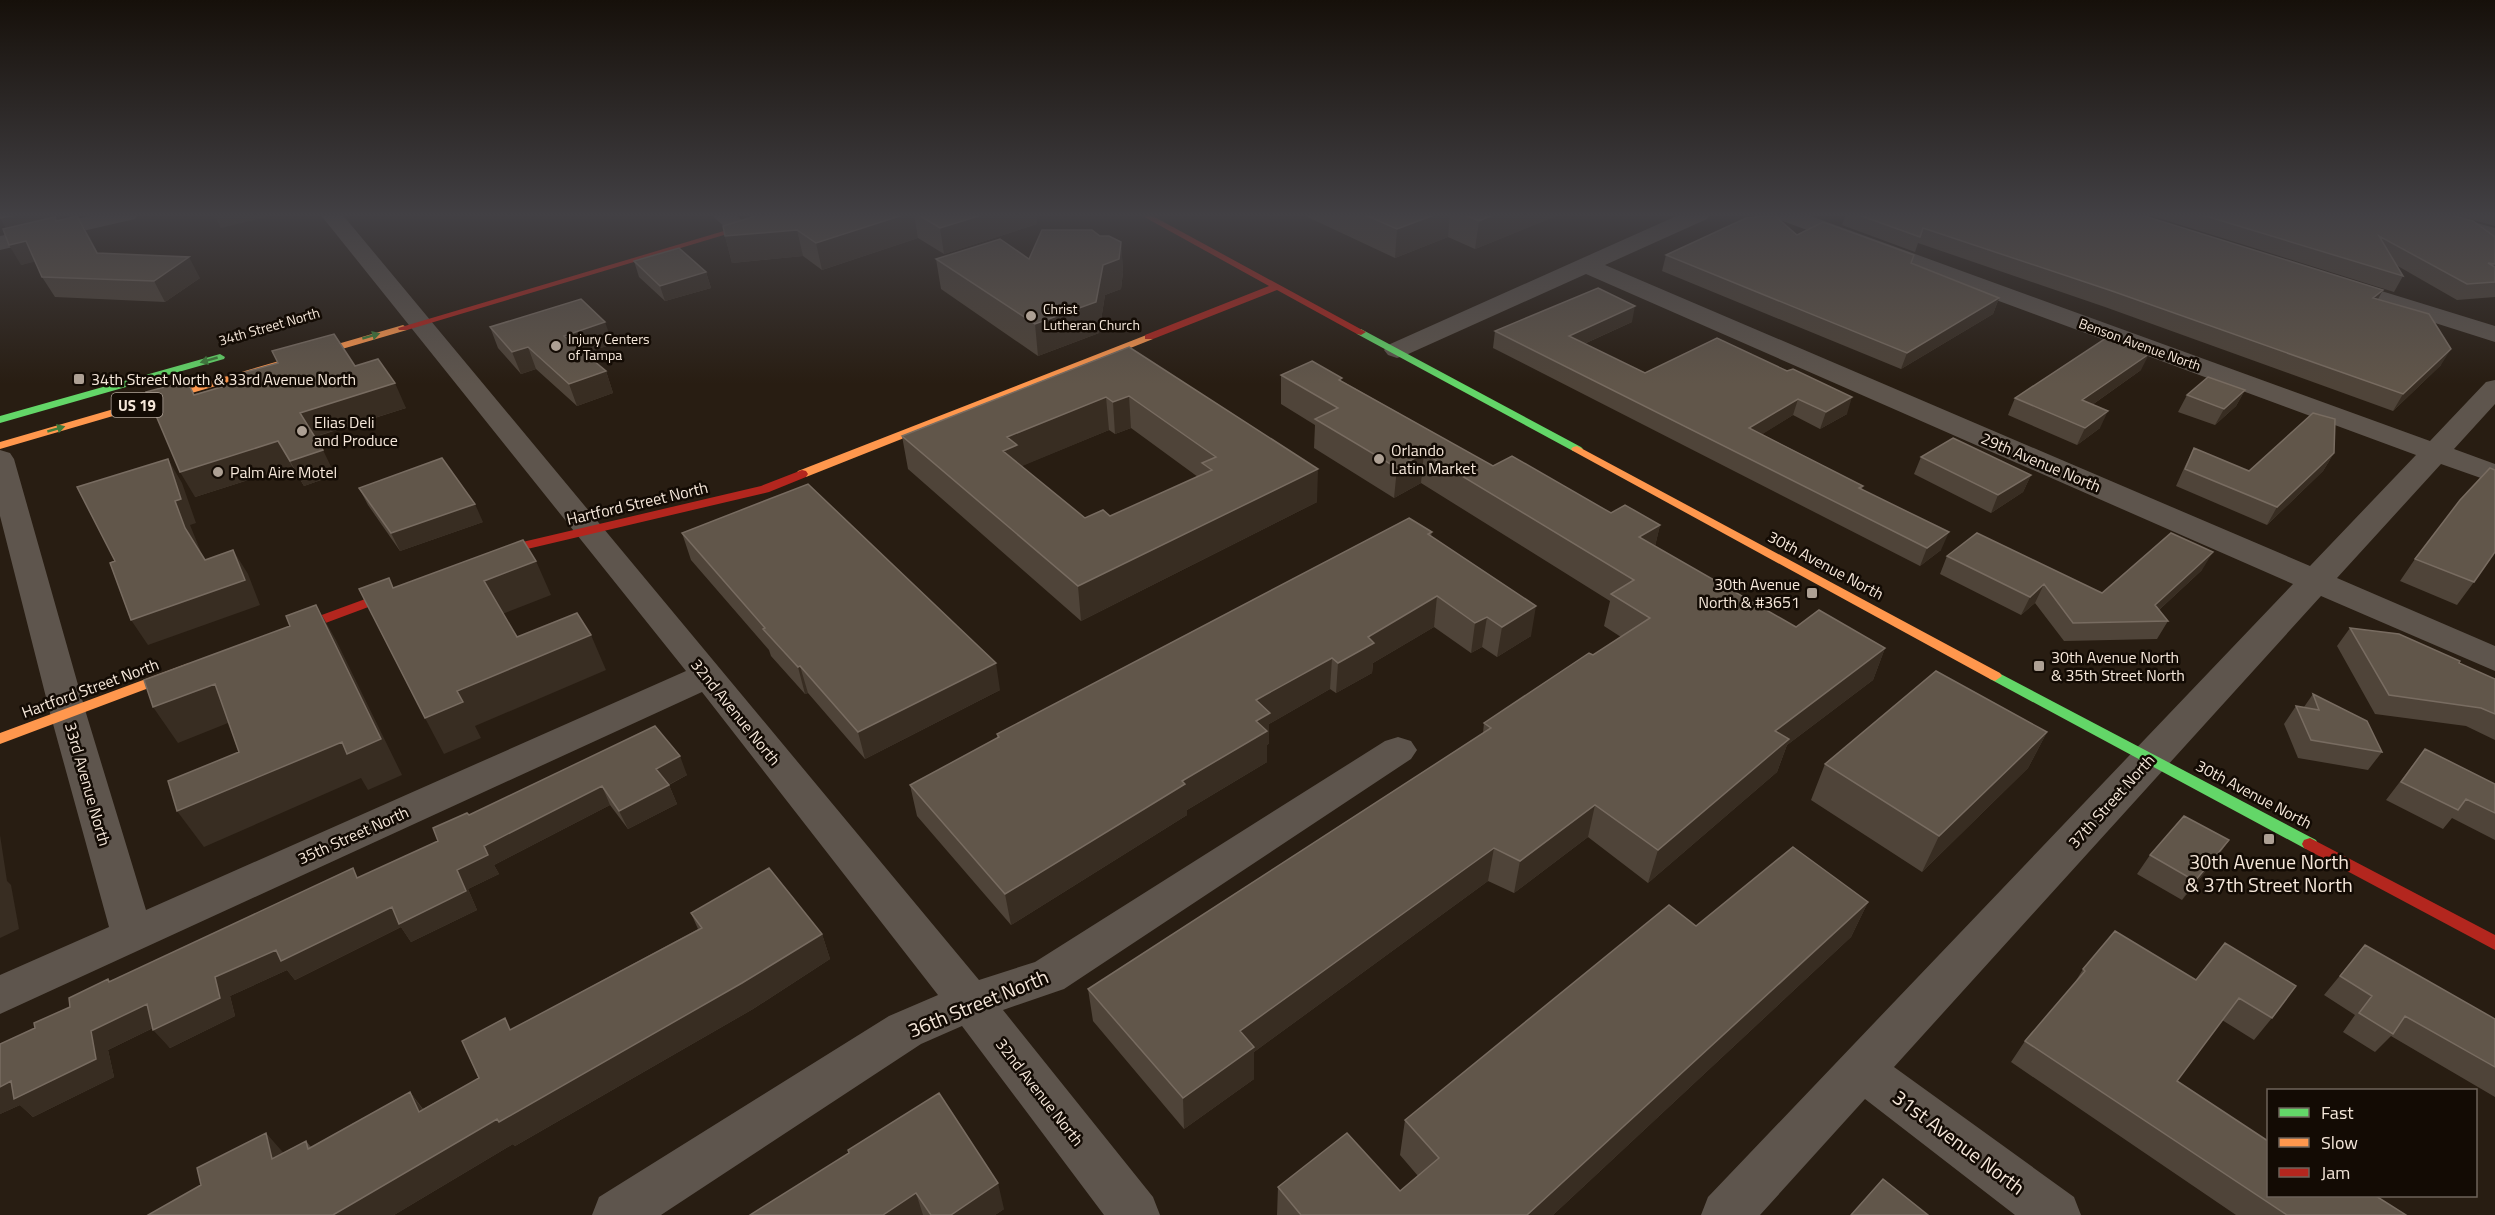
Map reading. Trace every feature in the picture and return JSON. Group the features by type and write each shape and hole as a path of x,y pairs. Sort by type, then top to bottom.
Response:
{"main road":[{"name":"US 19","path":"0,446 410,308 564,271"},
{"name":"30th Avenue North","path":"1246,271 2495,943"},
{"name":"Hartford Street North","path":"474,563 519,547 593,532 765,489 1276,287"},
{"name":"34th Street North","path":"0,420 230,354"},
{"path":"274,637 418,584"},
{"name":"Hartford Street North","path":"0,739 198,665"}],"street":[{"name":"32nd Avenue North","path":"379,271 593,532 970,1002 1135,1215"},
{"path":"1397,350 1574,271"},
{"name":"29th Avenue North","path":"1600,271 2495,659"},
{"name":"Benson Avenue North","path":"1940,271 2495,474"},
{"path":"2317,278 2495,334"},
{"name":"37th Street North","path":"1726,1215 2495,388"},
{"name":"33rd Avenue North","path":"0,459 68,713 132,934"},
{"name":"35th Street North","path":"0,995 707,676"},
{"name":"36th Street North","path":"617,1215 905,1030 970,1002 1049,976 1398,750"},
{"name":"31st Avenue North","path":"1862,1070 2056,1215"}],"building":[{"path":"39,271 169,271 154,281 42,277"},
{"path":"644,271 706,272 660,286"},
{"path":"954,271 1102,271 1096,302 1035,324"},
{"path":"1705,271 1930,271 1999,298 1907,353"},
{"path":"2051,271 2321,271 2383,290 2373,298 2429,314 2451,349 2403,394"},
{"path":"2386,271 2400,271 2403,276"},
{"path":"2443,271 2495,271 2495,282 2467,284"},
{"path":"1598,288 1635,306 1569,336 1645,373 1717,338 1787,371 1793,369 1852,397 1826,412 1798,399 1749,428 1863,486 1859,488 1949,532 1927,548 1495,331"},
{"path":"581,299 605,322 564,336 606,371 569,384 528,347 512,352 490,327"},
{"path":"334,334 355,366 378,359 395,383 300,413 323,450 290,461 278,441 180,472 146,392 187,381 194,395 245,380 242,373 278,363 272,351"},
{"path":"2106,338 2149,354 2082,400 2108,411 2085,428 2015,398"},
{"path":"1129,347 1318,469 1078,586 902,436","holes":["1129,396 1216,457 1202,463 1212,470 1110,516 1103,510 1085,518 1003,451 1017,445 1007,437 1106,397 1113,402"]},
{"path":"1312,361 1342,378 1339,380 1493,466 1512,456 1611,513 1625,505 1660,525 1639,537 1796,627 1819,610 1885,648 1775,731 1789,739 1658,850 1595,805 1520,861 1494,848 1240,1031 1254,1047 1183,1098 1088,989 1491,728 1484,723 1589,653 1593,655 1650,618 1611,594 1634,580 1424,453 1397,468 1315,419 1338,408 1281,375"},
{"path":"2208,377 2245,390 2224,409 2187,395"},
{"path":"2313,413 2335,419 2334,453 2277,507 2185,469 2194,448 2249,471"},
{"path":"1953,438 2031,475 1998,495 1921,457"},
{"path":"442,458 475,504 391,533 359,488"},
{"path":"168,459 181,499 175,501 185,528 205,560 233,550 245,580 131,620 110,563 115,561 77,487"},
{"path":"2490,468 2495,470 2495,552 2474,582 2415,559 2460,500"},
{"path":"808,484 996,663 858,732 800,666 798,667 763,629 765,628 682,533"},
{"path":"1409,518 1432,532 1428,534 1536,606 1502,627 1487,617 1475,623 1437,596 1368,637 1374,643 1338,663 1332,658 1256,700 1270,713 1256,721 1267,731 1182,781 1185,784 1005,894 910,785 999,737 997,734"},
{"path":"1977,533 2102,593 2171,533 2213,552 2155,605 2168,621 2073,623 2044,584 2030,597 1947,556"},
{"path":"523,540 536,561 484,581 517,637 577,613 591,635 457,691 463,702 425,718 359,589 389,578 393,588"},
{"path":"316,605 381,739 347,754 342,742 177,811 168,781 239,752 215,684 153,707 144,680 290,626 286,616"},
{"path":"2350,628 2399,634 2495,679 2495,714 2481,708 2389,695"},
{"path":"1936,671 2047,732 1939,836 1825,764"},
{"path":"2313,694 2367,721 2382,752 2311,740 2296,706 2319,710"},
{"path":"655,726 680,756 656,769 669,785 619,811 602,786 484,846 488,855 457,870 466,891 399,924 392,907 281,961 276,950 215,977 220,998 153,1030 147,1004 91,1031 96,1059 14,1099 11,1081 0,1087 0,1044 35,1028 34,1023 70,1007 69,998 108,979 109,982 353,868 357,878 438,841 433,828 467,813 469,815"},
{"path":"2425,749 2495,784 2495,813 2466,799 2458,810 2401,782"},
{"path":"2184,816 2229,840 2195,881 2150,855"},
{"path":"1793,847 1868,902 1527,1215 1301,1215 1278,1187 1347,1133 1400,1191 1439,1158 1405,1120 1669,905 1696,926"},
{"path":"769,868 822,934 742,983 499,1122 497,1119 333,1215 148,1215 201,1185 197,1168 266,1133 272,1159 306,1141 308,1149 410,1092 419,1112 479,1078 462,1041 505,1018 510,1030 702,928 691,913"},
{"path":"2115,931 2196,980 2225,943 2296,986 2272,1018 2239,998 2177,1081 2267,1140 2267,1197 2378,1197 2406,1215 2287,1215 2025,1041 2085,971 2083,969"},
{"path":"2365,945 2495,1019 2495,1067 2405,1016 2393,1034 2359,1013 2372,996 2340,976"},
{"path":"939,1093 998,1183 951,1215 931,1215 916,1193 883,1215 750,1215 849,1153 848,1150"},
{"path":"1883,1179 1928,1215 1851,1215"}],"traffic: fast":[{"path":"1361,332 1577,449"},
{"path":"0,420 220,357"},
{"path":"1995,676 2310,844"}],"traffic: slow":[{"path":"0,446 403,328"},
{"path":"802,474 1149,337"},
{"path":"1577,449 1995,676"},
{"path":"0,739 189,668"}],"traffic: jam":[{"path":"403,328 598,271"},
{"path":"1248,271 1361,332"},
{"path":"1149,337 1276,287"},
{"path":"485,559 519,547 765,489 802,474"},
{"path":"283,634 409,587"},
{"path":"2310,844 2495,943"}],"place":[{"name":"Christ Lutheran Church","path":"1031,316"},
{"name":"Injury Centers of Tampa","path":"556,346"},
{"name":"34th Street North & 33rd Avenue North","path":"79,379"},
{"name":"Elias Deli and Produce","path":"302,431"},
{"name":"Orlando Latin Market","path":"1379,459"},
{"name":"Palm Aire Motel","path":"218,472"},
{"name":"30th Avenue North & #3651","path":"1812,593"},
{"name":"30th Avenue North & 35th Street North","path":"2039,666"},
{"name":"30th Avenue North & 37th Street North","path":"2269,839"}]}
